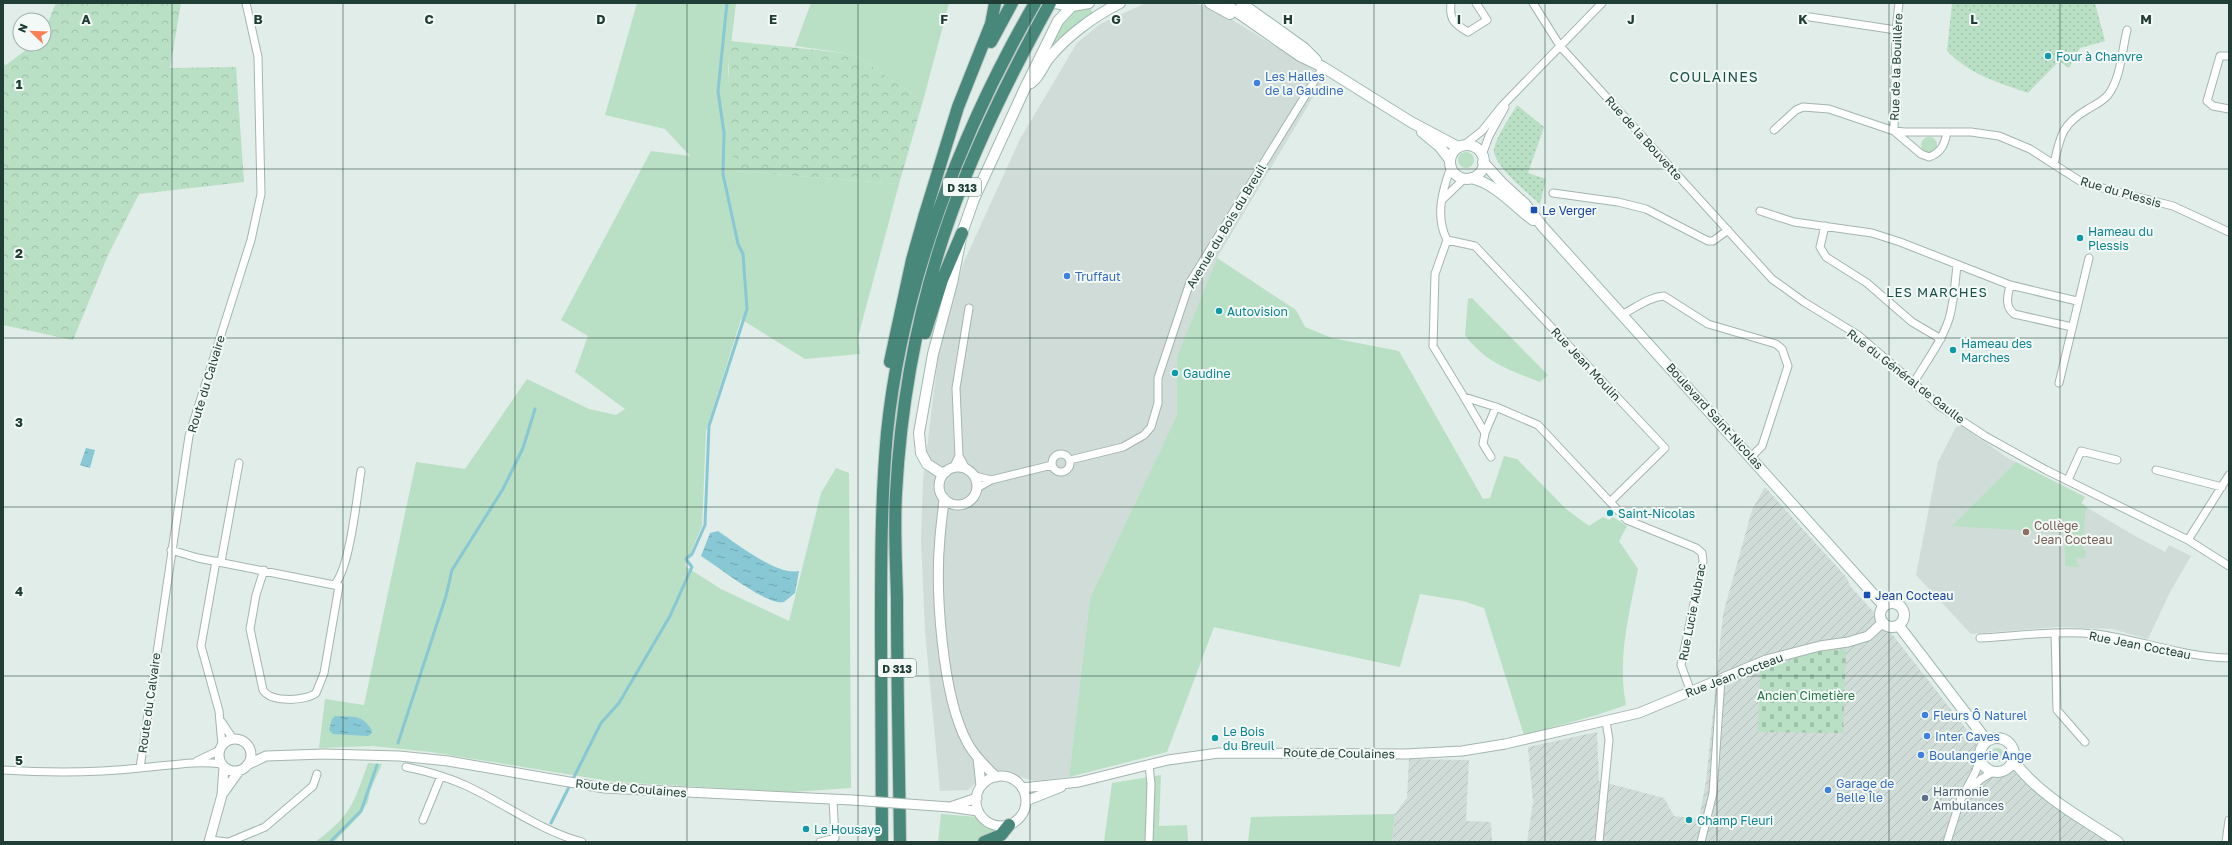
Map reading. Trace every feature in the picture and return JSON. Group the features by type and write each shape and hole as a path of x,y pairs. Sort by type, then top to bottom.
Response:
{"highway":[{"path":"894,381 888,370 912,260 964,90 991,24 994,3"},
{"path":"964,90 1012,3"},
{"name":"D 313","path":"882,842 882,508 887,432 894,381 906,322 936,218 958,160 993,83 1035,3"},
{"name":"D 313","path":"900,842 896,495 908,383 927,292 948,221 970,166 1005,88 1050,3"},
{"path":"908,383 942,280 962,233"},
{"path":"984,842 1001,834 1009,825"}],"main road":[{"path":"949,470 942,473 927,464 921,453 919,433 933,354 952,283 962,233 974,199 1025,88 1058,21 1063,4 1089,3"},
{"path":"1025,88 1038,78 1048,59 1062,44 1095,18 1120,3"},
{"path":"1210,3 1272,37"},
{"path":"1224,3 1300,56 1323,67 1411,122 1461,146 1475,147 1483,158 1480,172 1468,178 1456,175 1440,147 1411,122"},
{"path":"1241,3 1304,48 1323,67"},
{"path":"1450,164 1454,150 1461,146"},
{"name":"Boulevard Saint-Nicolas","path":"1483,158 1503,184 1525,204 1543,228 1623,314 1884,606"},
{"name":"Boulevard Saint-Nicolas","path":"1468,178 1480,180 1498,190 1543,228"},
{"path":"1894,603 1902,607 1904,618 1899,626 1890,627 1883,622 1880,612 1884,606 1894,603"},
{"path":"1899,626 1987,742"},
{"path":"2005,770 2013,760 2014,754 2008,743 1997,738 1987,742 1982,746 1980,756 1983,766 1993,772 2005,770 2026,777"},
{"path":"2013,760 2026,777 2068,809 2118,842"}],"street":[{"name":"Route du Calvaire","path":"140,768 171,550 190,436 251,240 261,194 258,57 246,3"},
{"path":"1451,3 1449,15 1456,25 1468,32 1487,20 1477,3"},
{"name":"Rue de la Bouvette","path":"1532,3 1560,46 1728,230"},
{"path":"1461,146 1482,131 1512,95 1602,3"},
{"name":"Rue de la Bouillère","path":"1894,131 1896,30 1899,3"},
{"path":"1810,16 1896,30"},
{"path":"2054,164 2060,137 2066,125 2076,116 2108,95 2116,80 2127,30"},
{"path":"2229,56 2220,56 2207,101 2213,106 2229,109"},
{"name":"Avenue du Bois du Breuil","path":"1070,460 1123,446 1144,435 1151,428 1158,403 1158,378 1190,282 1323,67"},
{"path":"1483,158 1489,136 1512,95"},
{"name":"Rue du Plessis","path":"1774,130 1796,110 1803,107 1829,109 1894,131 1917,134 1971,132 1999,136 2018,142 2083,183 2173,206 2229,232"},
{"name":"Rue du Plessis","path":"1894,131 1921,154 1929,157 1935,155 1941,150 1947,132"},
{"path":"1450,164 1444,185 1440,214 1441,228 1447,240 1435,274 1433,346 1485,433"},
{"path":"1443,199 1468,178"},
{"path":"1553,192 1618,202 1646,209 1708,241 1713,241 1728,230"},
{"path":"1760,211 1794,222 1872,234 1900,242 2010,285 2077,302"},
{"path":"1825,226 1820,247 1826,257 1867,283 1912,322 1941,339"},
{"name":"Rue du Général de Gaulle","path":"1728,230 1772,279 1804,302 1858,335 1941,407 1984,436 2188,540 2229,566"},
{"name":"Rue Jean Moulin","path":"1447,240 1475,246 1665,448 1611,501"},
{"path":"2059,383 2077,302 2089,258"},
{"path":"1914,384 1941,339 1949,319 1954,293 1956,265"},
{"path":"2010,285 2007,301 2009,310 2014,314 2072,327"},
{"path":"1623,314 1641,303 1657,296 1664,296 1671,298 1708,324 1776,344 1782,348 1788,366 1762,446 1751,457"},
{"path":"969,308 956,388 959,456 966,469 975,476 991,480"},
{"name":"Rue Lucie Aubrac","path":"1464,397 1496,407 1538,425 1611,501 1627,520 1696,548 1702,554 1703,561 1681,665 1691,692"},
{"path":"1491,458 1483,444 1485,433 1496,407"},
{"path":"2068,480 2081,451 2117,460"},
{"path":"1060,454 1066,455 1070,460 1069,469 1064,472 1058,472 1052,465 1054,456 1060,454"},
{"path":"959,456 940,483 944,498 939,538 940,608 949,687 961,729 978,758 996,777"},
{"path":"239,462 201,646 220,719 221,748 219,758 223,766 222,795 210,841 228,842 266,827 313,786 317,774"},
{"path":"977,488 991,480 1052,465"},
{"path":"949,470 966,469"},
{"path":"2156,470 2222,487"},
{"path":"335,584 339,579 345,563 361,471"},
{"path":"2188,540 2229,475"},
{"path":"943,515 957,505 969,501 974,497 977,488 975,476"},
{"path":"944,498 948,502 957,505"},
{"path":"171,550 339,586 340,590 324,673 316,693 306,699 274,698 266,695 263,690 250,629 256,595 264,570"},
{"name":"Rue Jean Cocteau","path":"1606,721 1639,713 1766,660 1820,646 1848,642 1868,636 1883,622"},
{"path":"2055,633 2058,710 2085,742"},
{"name":"Rue Jean Cocteau","path":"1980,638 2055,633 2098,634 2203,658 2229,658"},
{"path":"1701,842 1713,793 1721,679"},
{"path":"220,719 233,739 243,742 249,748 251,755 247,765 239,770 222,795"},
{"path":"1599,842 1609,740 1606,721"},
{"name":"Route de Coulaines","path":"1022,788 1071,783 1149,765 1220,753 1405,754 1462,751 1505,744 1606,721"},
{"path":"195,762 221,748 233,739"},
{"name":"Route de Coulaines","path":"249,748 266,756"},
{"name":"Route de Coulaines","path":"247,765 266,756 324,754 399,756 448,761 604,788 852,800 950,807 978,811"},
{"path":"1947,842 1960,801 1976,771 1980,756"},
{"path":"978,758 981,786 977,798 978,811 983,819 991,824 1000,826 1009,825 1023,814 1026,801 1022,788 1008,778 996,777 981,786"},
{"path":"3,770 59,773 140,768 195,762 223,766 234,771 239,770"},
{"path":"1149,765 1151,784 1149,842"},
{"path":"406,767 441,776 466,786 542,826 567,838 582,842"},
{"path":"1960,801 1981,778 1993,772"},
{"path":"423,820 441,776"},
{"name":"Route de Coulaines","path":"1026,801 1071,783"},
{"name":"Route de Coulaines","path":"950,807 977,798"},
{"path":"820,842 836,840 833,800"},
{"path":"2226,842 2229,820"}],"shaded area":[{"path":"1146,3 1191,3 1213,8 1325,77 1217,258 1177,356 1177,415 1090,598 1069,777 1035,781 997,770 985,775 968,790 940,791 925,631 921,540 923,481 938,357 963,264 1020,139 1077,43 1100,24"},
{"name":"Collège Jean Cocteau","path":"1962,426 2008,458 2085,497 2081,504 2135,536 2165,552 2169,545 2191,556 2170,592 2148,639 2112,629 2057,627 1971,634 1916,575 1938,462 1956,427"},
{"path":"1765,487 1847,578 1850,586 1881,620 1975,740 1983,766 1993,772 1998,772 2010,766 2118,842 1527,842 1533,802 1528,747 1597,732 1599,781 1664,798 1674,816 1699,819 1706,781 1723,614 1752,510"},
{"path":"1409,759 1469,760 1466,821 1491,822 1492,842 1392,842 1395,814 1407,798"}],"green space":[{"path":"56,3 181,3 170,68 236,67 244,182 139,194 108,255 73,340 3,325 3,64 6,65 23,52 52,52 52,13"},
{"path":"637,3 736,3 728,70 735,171 899,184 858,337 860,354 805,359 741,319 706,431 702,526 685,566 721,589 789,621 821,493 836,468 849,473 851,788 792,792 615,782 431,752 373,746 319,748 325,699 364,705 416,462 465,469 527,379 589,409 616,415 625,409 575,372 588,336 561,320 651,151 690,156 665,129 605,115"},
{"path":"811,3 949,3 923,101 858,57 845,53 795,46"},
{"path":"1952,3 2095,3 2105,41 2080,48 2069,68 2059,61 2028,93 1975,72 1947,51"},
{"path":"1072,6 1089,7 1093,13 1092,17 1054,46 1051,43"},
{"path":"731,41 845,53 858,57 923,101 899,184 735,171 729,106 729,57"},
{"path":"1517,105 1544,127 1528,173 1546,179 1540,204 1505,171 1495,156 1494,149 1498,138"},
{"path":"1929,137 1935,139 1937,145 1935,151 1929,153 1923,151 1921,145 1923,139"},
{"path":"1466,152 1472,154 1474,160 1472,166 1466,168 1460,166 1458,160 1460,154"},
{"path":"1217,258 1296,310 1305,327 1332,338 1399,351 1483,499 1490,498 1504,456 1517,459 1566,509 1589,526 1603,517 1609,520 1613,517 1627,526 1619,541 1638,569 1623,653 1626,705 1597,715 1524,735 1484,608 1463,601 1420,594 1400,667 1214,627 1167,752 1069,777 1090,598 1177,415 1177,356"},
{"path":"1472,298 1548,375 1540,382 1499,364 1490,359 1473,345 1465,335 1468,299"},
{"path":"2016,462 2085,497 2081,503 2087,507 2085,514 2083,550 2086,551 2085,558 2076,558 2079,567 2065,566 2065,533 1952,526"},
{"name":"Ancien Cimetière","path":"1846,649 1843,733 1758,732 1760,667 1779,661 1784,663 1791,661 1793,657 1814,652"},
{"path":"1994,748 2000,748 2004,752 2004,758 2000,762 1994,762 1990,758 1990,752"},
{"path":"368,763 382,764 370,791 368,802 360,815 334,842 315,842 336,825 343,817 359,789"},
{"path":"1161,775 1159,826 1187,825 1188,841 1211,842 1104,842 1112,783"},
{"path":"941,814 978,817 989,827 1003,829 979,842 938,842"},
{"path":"1395,814 1392,842 1248,842 1251,817"}],"water":[{"path":"86,448 95,450 90,468 80,465"},
{"path":"718,531 768,564 780,569 799,571 795,593 784,602 776,602 754,592 701,556 710,533"},
{"path":"335,716 361,719 369,726 372,731 371,734 368,736 333,734 329,730 332,719"}],"waterway":[{"path":"551,823 601,723 619,703 670,616 692,567 686,559 692,554 705,525 709,426 747,309 743,254 738,244 723,174 724,133 718,91 727,3"},
{"path":"398,743 446,596 452,570 503,489 523,448 535,409"},
{"path":"330,842 361,811 377,765"}],"place":[{"name":"Four à Chanvre","path":"2048,56"},
{"name":"Les Halles de la Gaudine","path":"1257,83"},
{"name":"Le Verger","path":"1534,210"},
{"name":"Hameau du Plessis","path":"2080,238"},
{"name":"Truffaut","path":"1067,276"},
{"name":"Autovision","path":"1219,311"},
{"name":"Hameau des Marches","path":"1953,350"},
{"name":"Gaudine","path":"1175,373"},
{"name":"Saint-Nicolas","path":"1610,513"},
{"name":"Collège Jean Cocteau","path":"2026,532"},
{"name":"Jean Cocteau","path":"1867,595"},
{"name":"Fleurs Ô Naturel","path":"1925,715"},
{"name":"Inter Caves","path":"1927,736"},
{"name":"Le Bois du Breuil","path":"1215,738"},
{"name":"Boulangerie Ange","path":"1921,755"},
{"name":"Garage de Belle Île","path":"1828,790"},
{"name":"Harmonie Ambulances","path":"1925,798"},
{"name":"Champ Fleuri","path":"1689,820"},
{"name":"Le Housaye","path":"806,829"}],"district":[{"name":"COULAINES","path":"1714,76"},
{"name":"LES MARCHES","path":"1937,292"}]}
